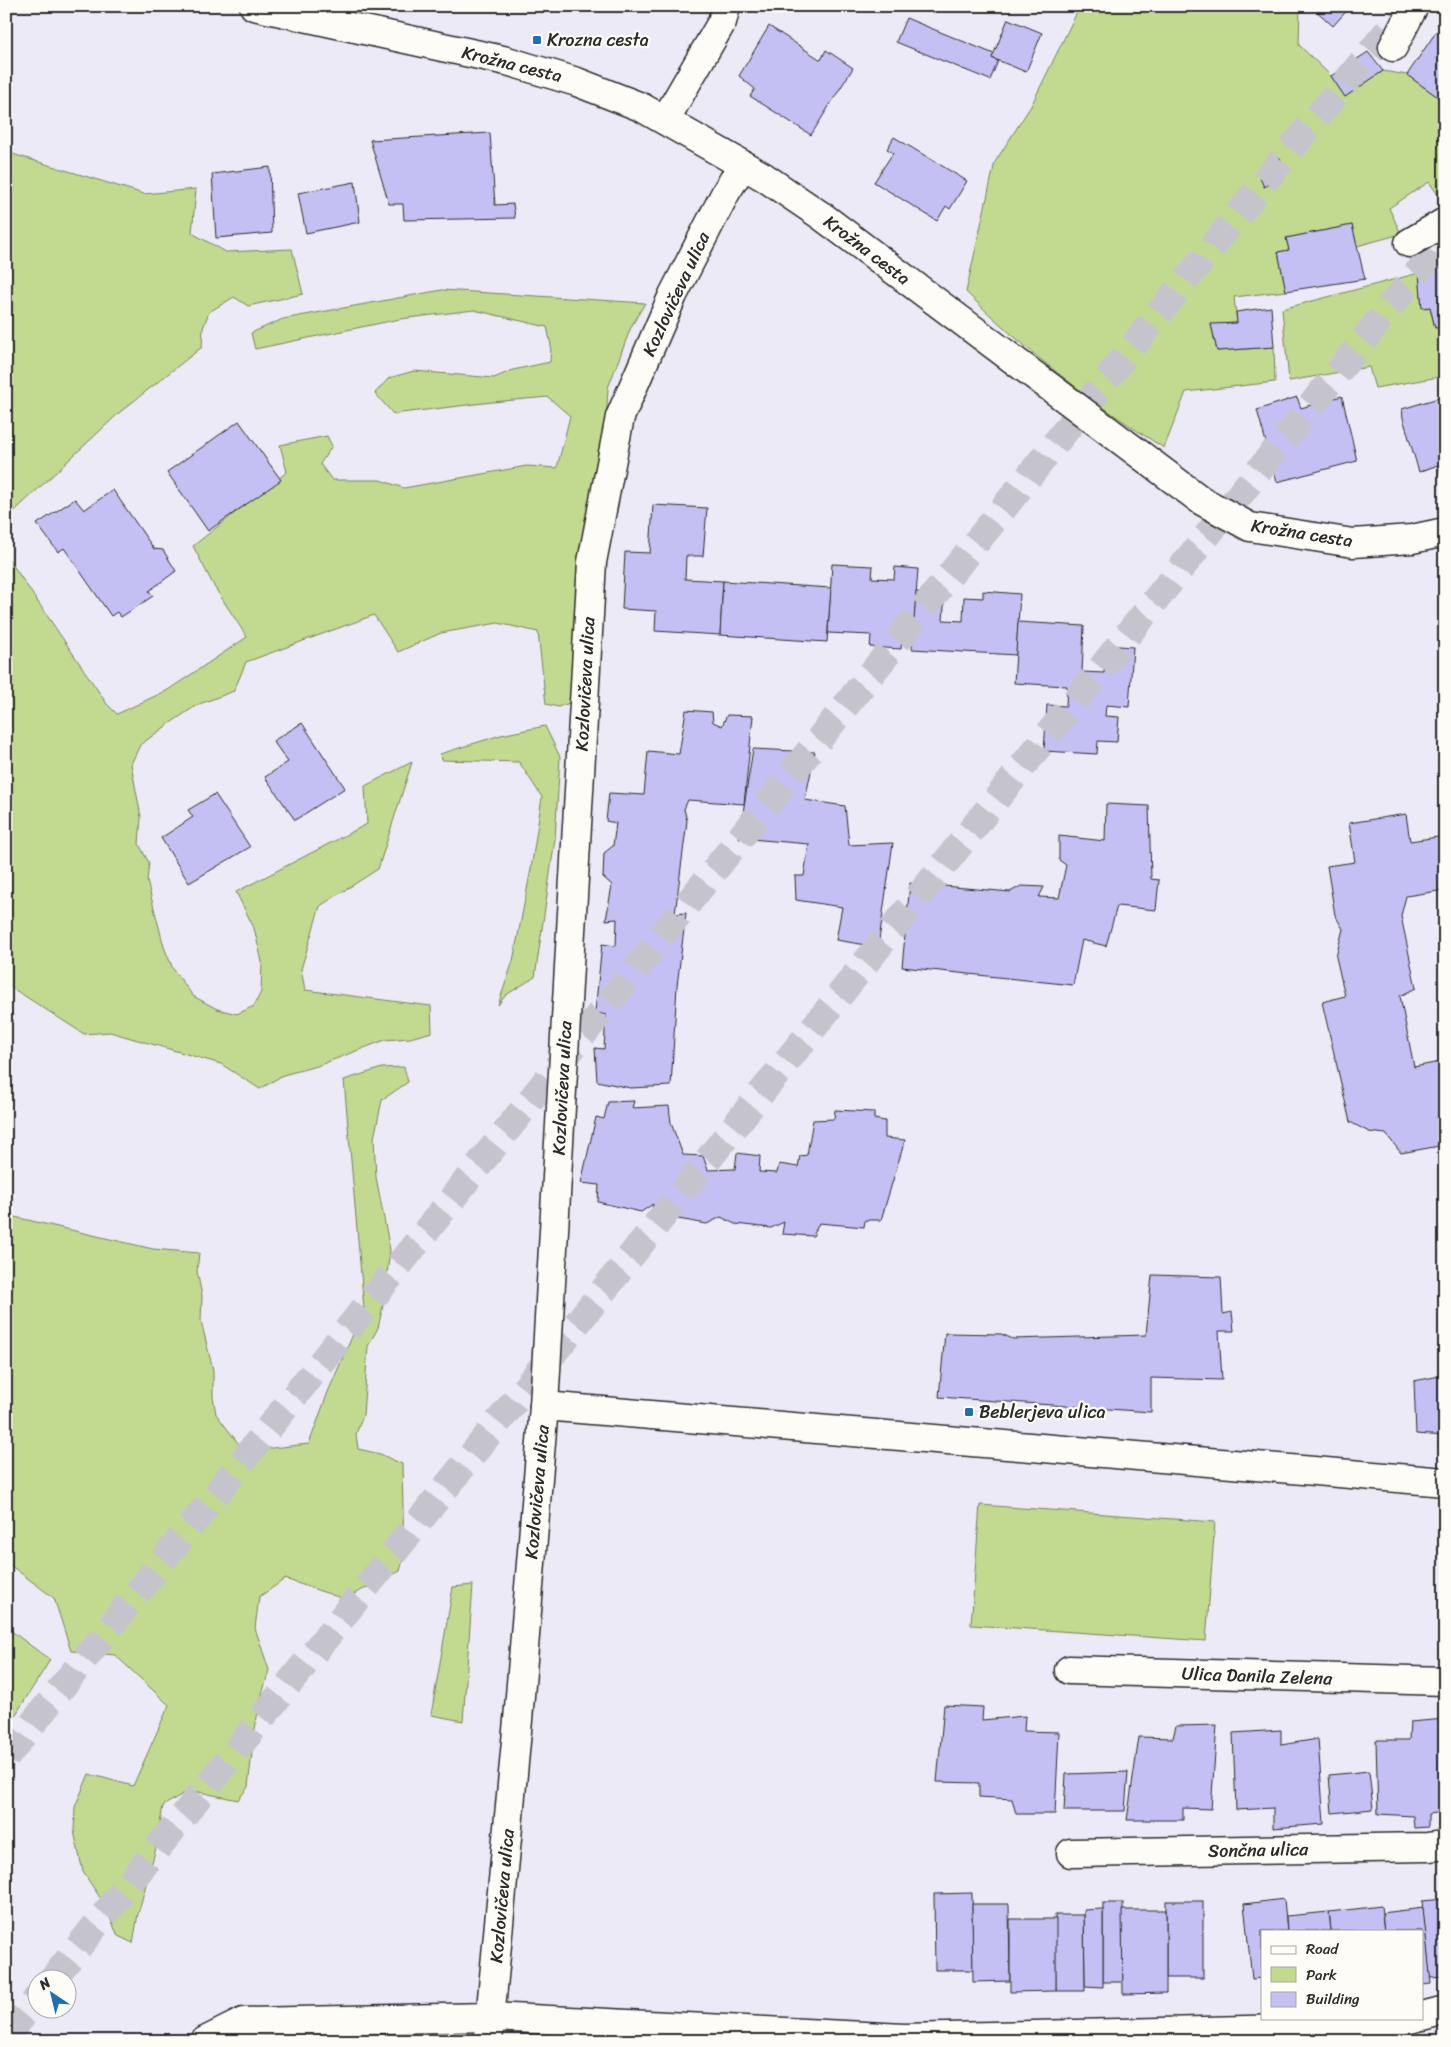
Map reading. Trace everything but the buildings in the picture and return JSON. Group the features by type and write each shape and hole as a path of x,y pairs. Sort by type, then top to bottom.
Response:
{"street":[{"name":"Krožna cesta","path":"254,6 507,61 578,82 642,107 743,164 823,217 1202,501 1250,527 1353,543 1412,539 1445,532"},
{"path":"665,120 722,22 726,6"},
{"path":"1393,48 1414,6"},
{"name":"Kozlovičeva ulica","path":"489,2029 544,1406 592,562 620,417 672,295 726,192 743,164"},
{"path":"1409,243 1445,222"},
{"path":"544,1406 1445,1482"},
{"name":"Ulica Danila Zelena","path":"1069,1670 1445,1681"},
{"name":"Sončna ulica","path":"1071,1853 1428,1848 1445,1845"},
{"path":"1424,2015 1445,2010"},
{"path":"205,2041 243,2022 904,2038 1378,2027 1406,2020"}],"green space":[{"path":"1080,6 1089,6 1096,13 1098,6 1300,6 1299,45 1331,76 1345,97 1383,71 1407,75 1445,102 1445,204 1429,182 1389,208 1401,234 1357,246 1352,225 1286,238 1289,250 1278,252 1286,291 1234,297 1237,323 1211,325 1217,351 1274,347 1275,382 1186,392 1164,448 1111,413 1060,375 1012,335 966,292 995,162 1031,106","holes":["1280,158 1287,173 1265,187 1258,171"]},
{"path":"6,152 144,194 196,189 192,233 226,252 292,249 303,294 248,306 234,297 209,312 203,328 202,347 120,412 6,519"},
{"path":"1419,273 1422,308 1430,307 1435,328 1442,327 1445,336 1445,376 1375,388 1369,367 1289,381 1282,309"},
{"path":"442,290 645,303 631,327 608,388 578,700 558,707 546,704 538,632 498,623 441,633 398,652 374,615 246,662 234,691 197,705 166,726 140,745 131,764 141,817 139,844 149,863 147,881 164,947 173,969 193,996 217,1009 237,1014 254,1006 261,992 262,962 254,928 236,892 367,824 365,786 412,762 378,869 320,906 301,969 305,990 431,1006 432,1032 410,1038 385,1040 317,1066 283,1075 260,1089 221,1064 110,1032 84,1034 6,984 6,555 107,704 117,714 168,690 247,637 215,588 193,546 287,472 280,445 327,436 332,446 320,464 332,480 380,480 404,488 527,466 557,468 570,416 548,397 393,414 375,393 389,378 414,371 494,378 513,370 550,362 551,345 547,327 474,310 400,319 255,349 251,333 283,319"},
{"path":"545,726 560,757 555,839 535,977 506,995 498,1005 513,961 531,869 542,797 519,762 442,760 440,754 501,735"},
{"path":"404,1067 408,1082 382,1100 374,1138 376,1177 390,1250 378,1328 368,1346 363,1415 356,1434 358,1449 380,1454 402,1464 404,1556 400,1571 344,1599 285,1579 259,1597 255,1628 269,1670 259,1705 248,1787 238,1800 189,1790 163,1806 156,1848 138,1914 133,1943 118,1936 103,1902 83,1872 74,1831 75,1807 89,1774 133,1786 169,1705 115,1655 71,1651 54,1598 6,1562 6,1215 153,1249 199,1253 197,1271 202,1296 201,1321 213,1370 213,1397 216,1414 244,1451 309,1444 328,1392 364,1309 344,1080 382,1068"},
{"path":"980,1505 1215,1522 1206,1641 971,1625"},
{"path":"473,1585 463,1721 431,1715 453,1587"},
{"path":"6,1627 50,1660 6,1730"}],"tunnel":[{"path":"6,1757 1268,177 1406,9"},
{"path":"60,1970 1445,238"},
{"path":"6,2036 28,2009"}],"place":[{"name":"Krozna cesta","path":"537,40"},
{"name":"Beblerjeva ulica","path":"969,1412"}]}
